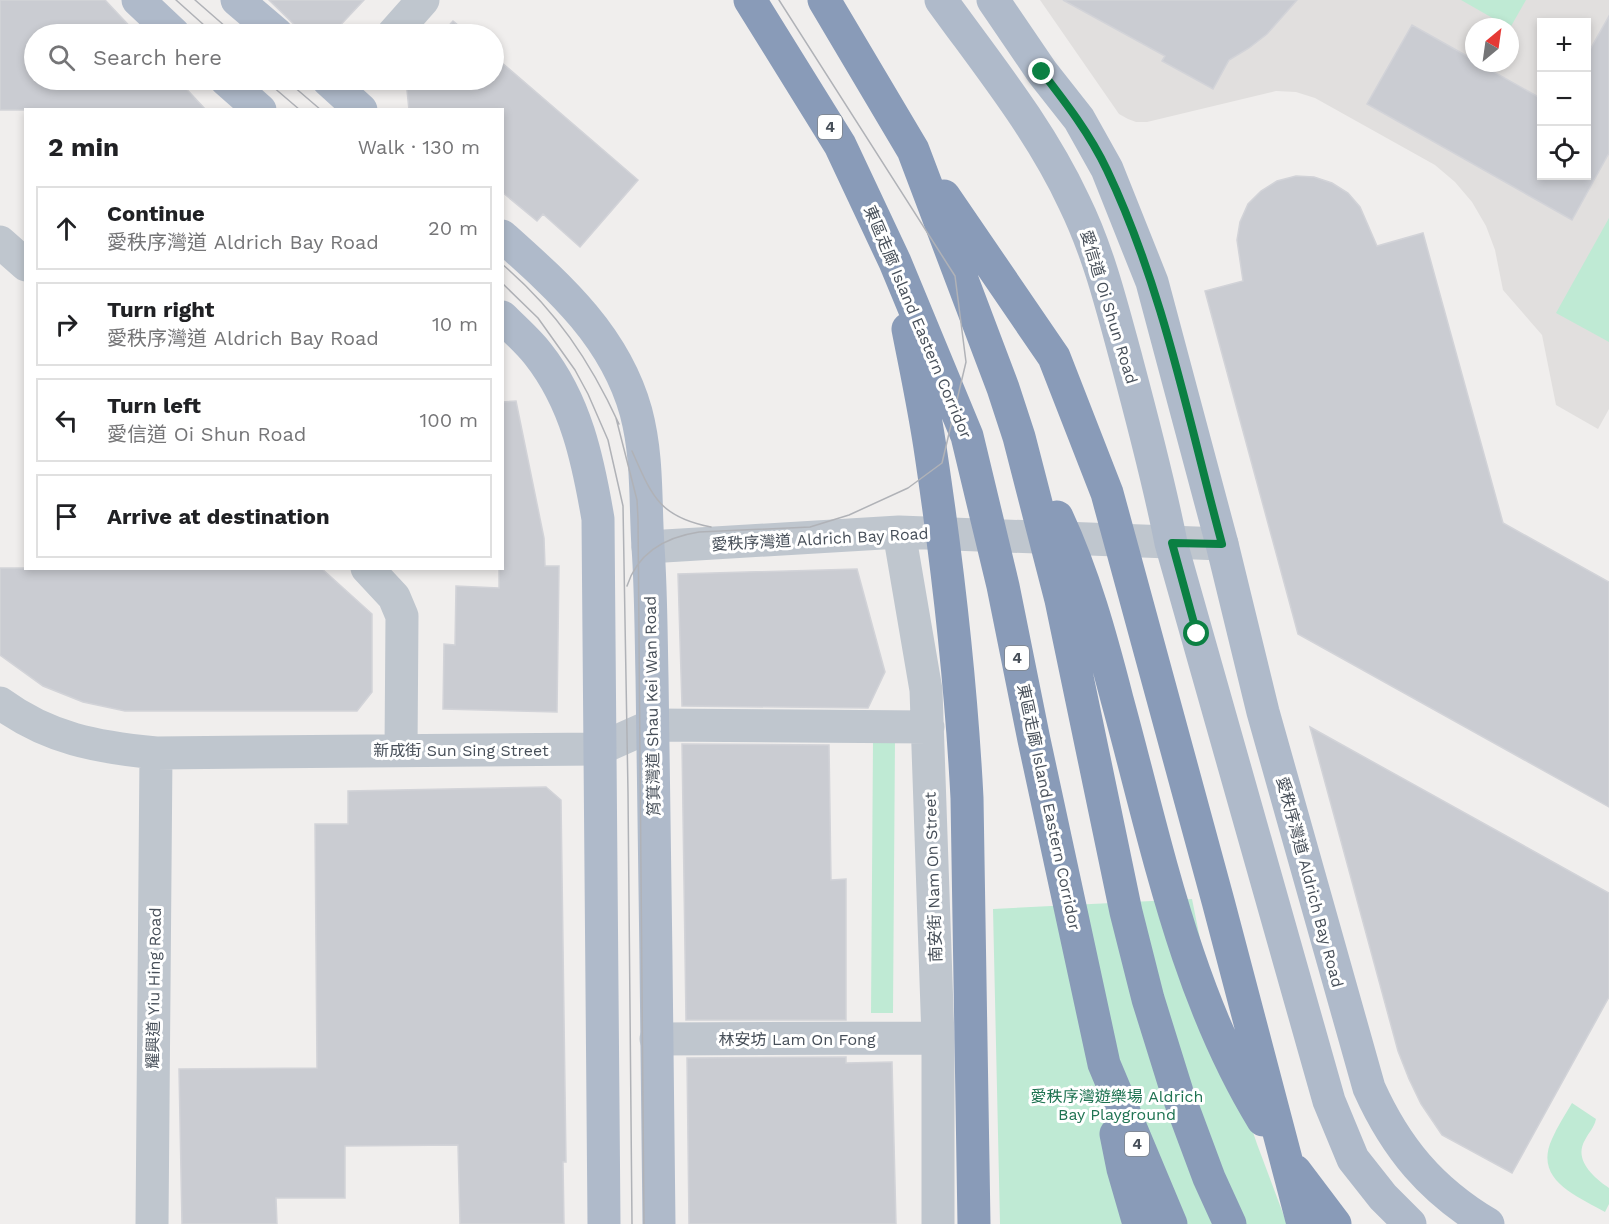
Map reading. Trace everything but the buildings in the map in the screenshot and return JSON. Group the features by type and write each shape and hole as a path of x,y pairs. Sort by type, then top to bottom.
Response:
{"highway":[{"name":"東區走廊 Island Eastern Corridor","path":"750,0 840,145 895,262 967,436 1003,586 1104,1064 1161,1203 1172,1224"},
{"path":"824,0 913,150 1054,357 1107,493 1303,1224"},
{"path":"913,150 1003,388 1019,437 1061,600 1126,912 1148,999 1177,1092 1209,1178 1230,1224"},
{"path":"895,262 931,453 960,681 967,798 974,1224"},
{"path":"1019,437 1073,551 1099,629 1170,895 1199,986 1229,1055 1259,1113 1306,1187 1335,1224"},
{"path":"1104,1064 1123,1169 1139,1224"}],"main road":[{"path":"138,0 163,24"},
{"path":"237,0 265,24"},
{"name":"愛信道 Oi Shun Road","path":"941,0 1033,129 1056,167 1089,236 1102,271 1158,479 1172,543"},
{"path":"993,0 1042,72 1079,119 1107,170 1152,282 1222,544"},
{"path":"237,90 258,108"},
{"name":"筲箕灣道 Shau Kei Wan Road","path":"504,238 554,282 581,311 607,346 625,383 635,411 644,455 647,485 652,725 659,1224"},
{"path":"504,319 538,353 561,388 588,462 598,519 604,1224"},
{"path":"1172,543 1329,1101 1353,1159 1383,1197 1410,1224"},
{"name":"愛秩序灣道 Aldrich Bay Road","path":"1222,544 1263,712 1369,1088 1392,1134 1420,1170 1456,1203 1488,1224"}],"street":[{"path":"402,24 423,0"},
{"path":"0,242 24,263"},
{"name":"愛秩序灣道 Aldrich Bay Road","path":"648,547 899,532 1222,544"},
{"name":"南安街 Nam On Street","path":"899,532 926,690 938,1038 938,1224"},
{"path":"369,570 394,597 402,616 401,750"},
{"name":"新成街 Sun Sing Street","path":"0,703 19,717 78,741 107,748 156,753 599,749 652,725 928,727"},
{"name":"耀興道 Yiu Hing Road","path":"152,1224 156,753"},
{"name":"林安坊 Lam On Fong","path":"656,1039 938,1038"}],"shaded area":[{"path":"1040,0 1609,0 1609,409 1598,429 1556,405 1542,335 1503,290 1495,250 1486,226 1472,202 1455,182 1435,165 1315,98 1296,92 1276,91 1147,122 1128,119 1119,114"}],"green space":[{"path":"1461,0 1526,0 1516,18 1492,18"},
{"path":"1609,218 1609,342 1556,313"},
{"path":"895,740 893,1013 871,1013 873,741"},
{"name":"愛秩序灣遊樂場 Aldrich Bay Playground","path":"1192,899 1219,1033 1287,1224 1000,1224 993,909"},
{"path":"1572,1103 1596,1119 1582,1147 1582,1155 1587,1168 1609,1188 1609,1204 1605,1212 1561,1185 1553,1176 1548,1165 1548,1153 1552,1139"}],"tram line":[{"path":"176,0 203,24"},
{"path":"195,0 223,24"},
{"path":"627,586 638,564 646,555 675,538 699,532 810,527 849,515 908,488 942,463 966,362 955,276 779,0"},
{"path":"277,90 298,108"},
{"path":"298,90 319,108"},
{"path":"504,266 539,300 570,338 596,379 619,424"},
{"path":"504,285 538,318 575,370 588,394 608,440 623,506 632,1224"},
{"path":"616,418 637,500 638,519 644,1224"},
{"path":"632,451 652,492 668,510 693,523 711,527"}],"route":[{"path":"1042,72 1079,119 1107,170 1152,282 1222,544 1172,543 1197,634"}]}
